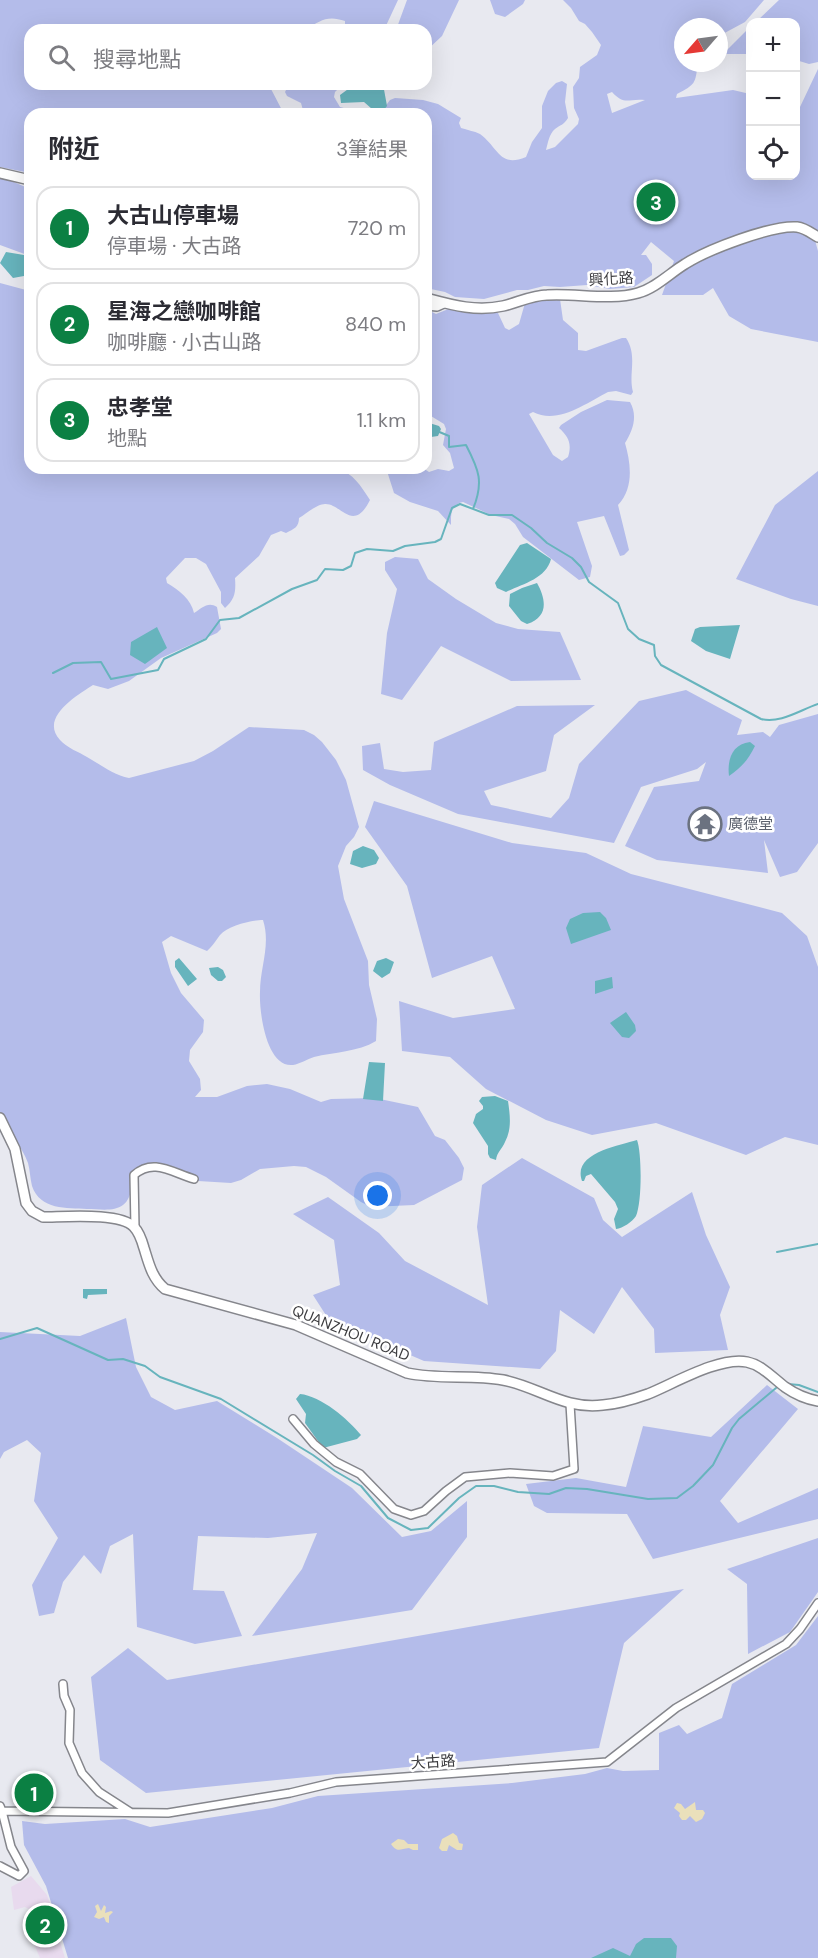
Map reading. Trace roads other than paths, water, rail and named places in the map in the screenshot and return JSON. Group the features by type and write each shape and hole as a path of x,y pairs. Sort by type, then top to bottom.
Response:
{"street":[{"path":"0,173 24,179"},
{"name":"興化路","path":"432,300 484,309 546,295 636,294 694,259 734,241 787,227 806,229 818,237"},
{"path":"432,307 446,303"},
{"path":"0,1118 15,1149 24,1197 32,1211 43,1217 119,1219 135,1228"},
{"path":"135,1228 134,1175 143,1167 152,1165 194,1179"},
{"name":"QUANZHOU ROAD","path":"135,1228 142,1240 152,1273 165,1289 296,1325 407,1373 504,1380 570,1404 594,1406 615,1404 648,1394 724,1363 746,1361 756,1365 794,1393 818,1401"},
{"path":"293,1419 314,1444 336,1462 360,1474 394,1509 411,1515 424,1511 465,1477 510,1473 553,1476 574,1469 570,1404"},
{"name":"大古路","path":"1,1808 168,1813 290,1793 336,1782 607,1762 676,1708 786,1644 800,1629 818,1603"},
{"path":"63,1684 64,1696 70,1710 69,1743 82,1773 99,1792 130,1812"},
{"path":"0,1866 19,1876 24,1871 11,1847 1,1808"}],"waterway":[{"path":"437,431 449,436 449,447 466,445 479,476 473,509"},
{"path":"53,673 73,663 101,662 111,679 158,670 164,659 206,639 220,620 239,618 292,589 317,580 325,569 343,570 351,566 355,553 367,549 393,551 405,546 441,539 452,508 460,504 489,515 512,515 547,543 572,558 581,567 589,582 618,603 628,629 639,639 654,645 655,656 661,665 761,719 783,718 818,704"},
{"path":"777,1252 818,1244"},
{"path":"0,1339 37,1328 108,1360 123,1359 145,1366 160,1377 221,1399 361,1486 388,1518 411,1530 428,1528 459,1498 476,1486 494,1486 518,1492 549,1494 566,1488 587,1489 648,1499 677,1498 693,1486 713,1465 739,1419 776,1388"},
{"path":"788,1384 799,1385 818,1392"}],"place":[{"name":"忠孝堂","path":"656,202"},
{"name":"廣德堂","path":"705,824"},
{"name":"大古山停車場","path":"34,1793"},
{"name":"星海之戀咖啡館","path":"45,1925"}]}
